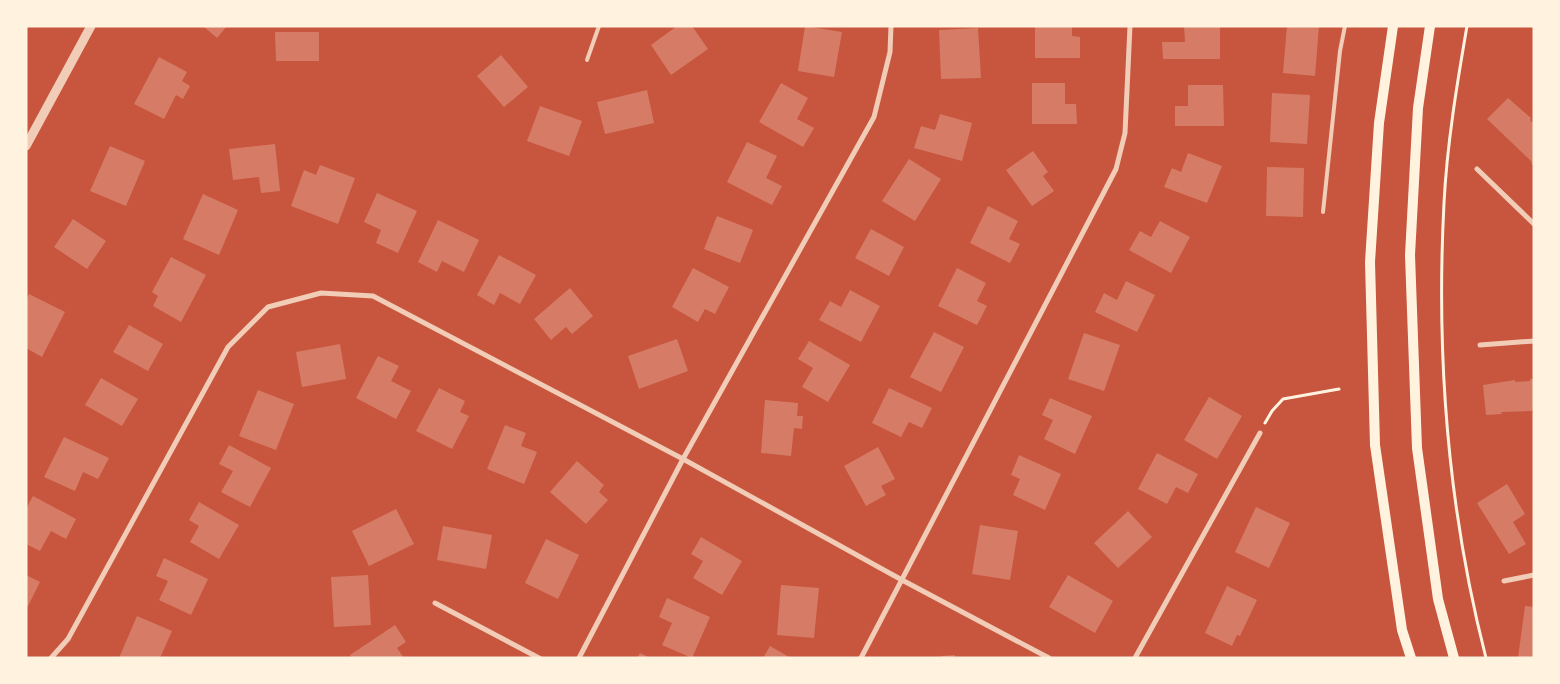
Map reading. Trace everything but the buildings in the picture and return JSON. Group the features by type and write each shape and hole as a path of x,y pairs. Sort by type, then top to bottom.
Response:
{"main road":[{"path":"1394,26 1379,123 1370,262 1375,445 1402,630 1411,658"},
{"path":"1430,26 1418,108 1410,255 1416,439 1438,599 1454,658"}],"street":[{"path":"26,146 91,26"},
{"path":"579,658 683,459 874,117 890,52 891,26"},
{"path":"862,658 1116,169 1125,133 1130,26"},
{"path":"1477,169 1534,224"},
{"path":"51,658 68,639 228,348 268,307 321,293 373,296 683,459 902,580 1049,658"},
{"path":"1480,345 1534,341"},
{"path":"1135,658 1260,433"},
{"path":"1504,582 1534,575"},
{"path":"435,603 539,658"}],"lane":[{"path":"587,60 600,26"},
{"path":"1323,212 1340,51 1345,26"}],"path":[{"path":"1467,26 1456,89 1444,202 1442,306 1446,415 1455,494 1472,604 1486,658"},
{"path":"1260,433 1272,410 1283,399 1339,389"}]}
